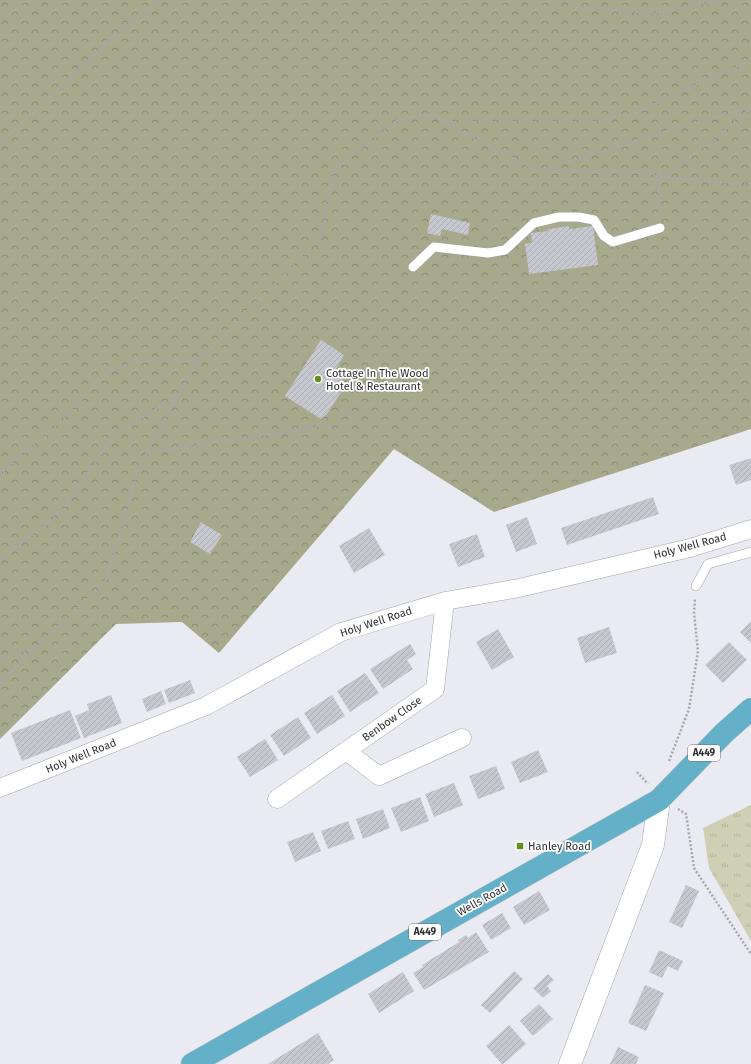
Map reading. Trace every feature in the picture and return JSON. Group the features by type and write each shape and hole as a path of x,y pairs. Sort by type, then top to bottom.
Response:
{"highway":[{"name":"Wells Road","path":"192,1064 656,794 751,709"}],"main road":[{"path":"570,1064 653,845 656,794"}],"street":[{"name":"Holy Well Road","path":"0,788 206,706 341,632 445,601 534,584 690,548 751,529"},
{"name":"Benbow Close","path":"277,799 435,689 445,601"},
{"path":"346,751 379,776 462,738"}],"lane":[{"path":"413,267 434,248 488,253 505,250 534,223 559,218 578,217 594,220 604,236 614,242 660,228"},
{"path":"696,586 708,564 751,552"}],"path":[{"path":"0,144 128,23 161,0"},
{"path":"566,0 578,8 657,13 722,0"},
{"path":"443,122 600,122 642,109 751,60"},
{"path":"537,171 751,107"},
{"path":"665,177 751,107"},
{"path":"0,683 105,582 125,517 135,476 178,395 198,361 321,237 334,169 401,118 430,114 537,171 641,171 665,177 751,185"},
{"path":"658,175 660,228"},
{"path":"0,474 73,410 102,375 141,359 198,361"},
{"path":"334,372 355,386"},
{"path":"0,560 61,512 114,435 178,395"},
{"path":"342,407 352,418"},
{"path":"148,452 330,425"},
{"path":"666,766 689,709 698,651 694,613 696,586"},
{"path":"0,660 39,647"},
{"path":"637,772 656,794 686,814 694,868 751,954"}],"green space":[{"path":"0,0 751,0 751,429 494,512 394,449 219,653 182,622 116,624 0,739"},
{"path":"751,805 751,941 709,868 703,828"}],"building":[{"path":"431,214 470,223 468,235 442,229 440,236 427,233"},
{"path":"569,226 569,229 593,226 598,265 529,274 525,244 532,243 531,233"},
{"name":"Cottage In The Wood Hotel & Restaurant","path":"321,340 344,355 333,374 347,383 327,414 321,419 285,396"},
{"path":"751,458 751,480 736,485 729,465"},
{"path":"653,497 659,514 567,545 561,528"},
{"path":"527,517 537,544 516,552 506,525"},
{"path":"201,522 222,535 210,554 190,542"},
{"path":"369,528 385,555 354,573 339,546"},
{"path":"477,534 485,557 458,567 449,544"},
{"path":"751,621 751,643 740,632"},
{"path":"609,627 617,653 585,663 577,638"},
{"path":"498,629 514,657 492,670 476,642"},
{"path":"729,642 747,660 723,683 705,665"},
{"path":"410,644 416,654 407,660 413,669 383,689 370,669"},
{"path":"365,673 379,693 350,712 337,691"},
{"path":"190,680 195,693 169,703 164,690"},
{"path":"161,691 166,704 147,712 142,699"},
{"path":"111,695 122,723 84,738 75,716 89,710 87,704"},
{"path":"332,695 345,716 317,734 304,713"},
{"path":"70,710 81,738 22,761 11,733"},
{"path":"298,717 311,738 284,756 270,735"},
{"path":"265,739 278,760 250,777 237,757"},
{"path":"538,750 548,772 520,783 511,762"},
{"path":"496,766 505,789 478,799 469,776"},
{"path":"454,783 463,805 434,817 425,794"},
{"path":"420,797 429,821 401,832 391,808"},
{"path":"383,809 390,828 363,839 356,819"},
{"path":"348,821 355,839 328,849 321,831"},
{"path":"313,832 321,851 295,862 287,842"},
{"path":"686,885 699,891 682,928 669,922"},
{"path":"539,891 550,910 524,925 513,907"},
{"path":"502,913 511,928 491,940 482,925"},
{"path":"476,932 489,952 424,990 413,973 423,967 422,965 459,942 458,940 466,935 468,938"},
{"path":"659,950 683,961 678,971 668,966 662,978 649,972"},
{"path":"514,971 523,979 490,1013 481,1005"},
{"path":"403,972 414,991 379,1013 368,994"},
{"path":"548,974 554,980 547,986 551,991 543,998 533,988"},
{"path":"645,985 664,993 646,1031 628,1023"},
{"path":"539,1004 553,1019 533,1036 520,1021"},
{"path":"509,1025 526,1044 502,1064 486,1046"},
{"path":"318,1033 334,1060 328,1064 268,1064"},
{"path":"618,1047 639,1057 636,1064 610,1064"}],"place":[{"name":"Cottage In The Wood Hotel & Restaurant","path":"318,379"},
{"name":"Hanley Road","path":"520,846"}]}
